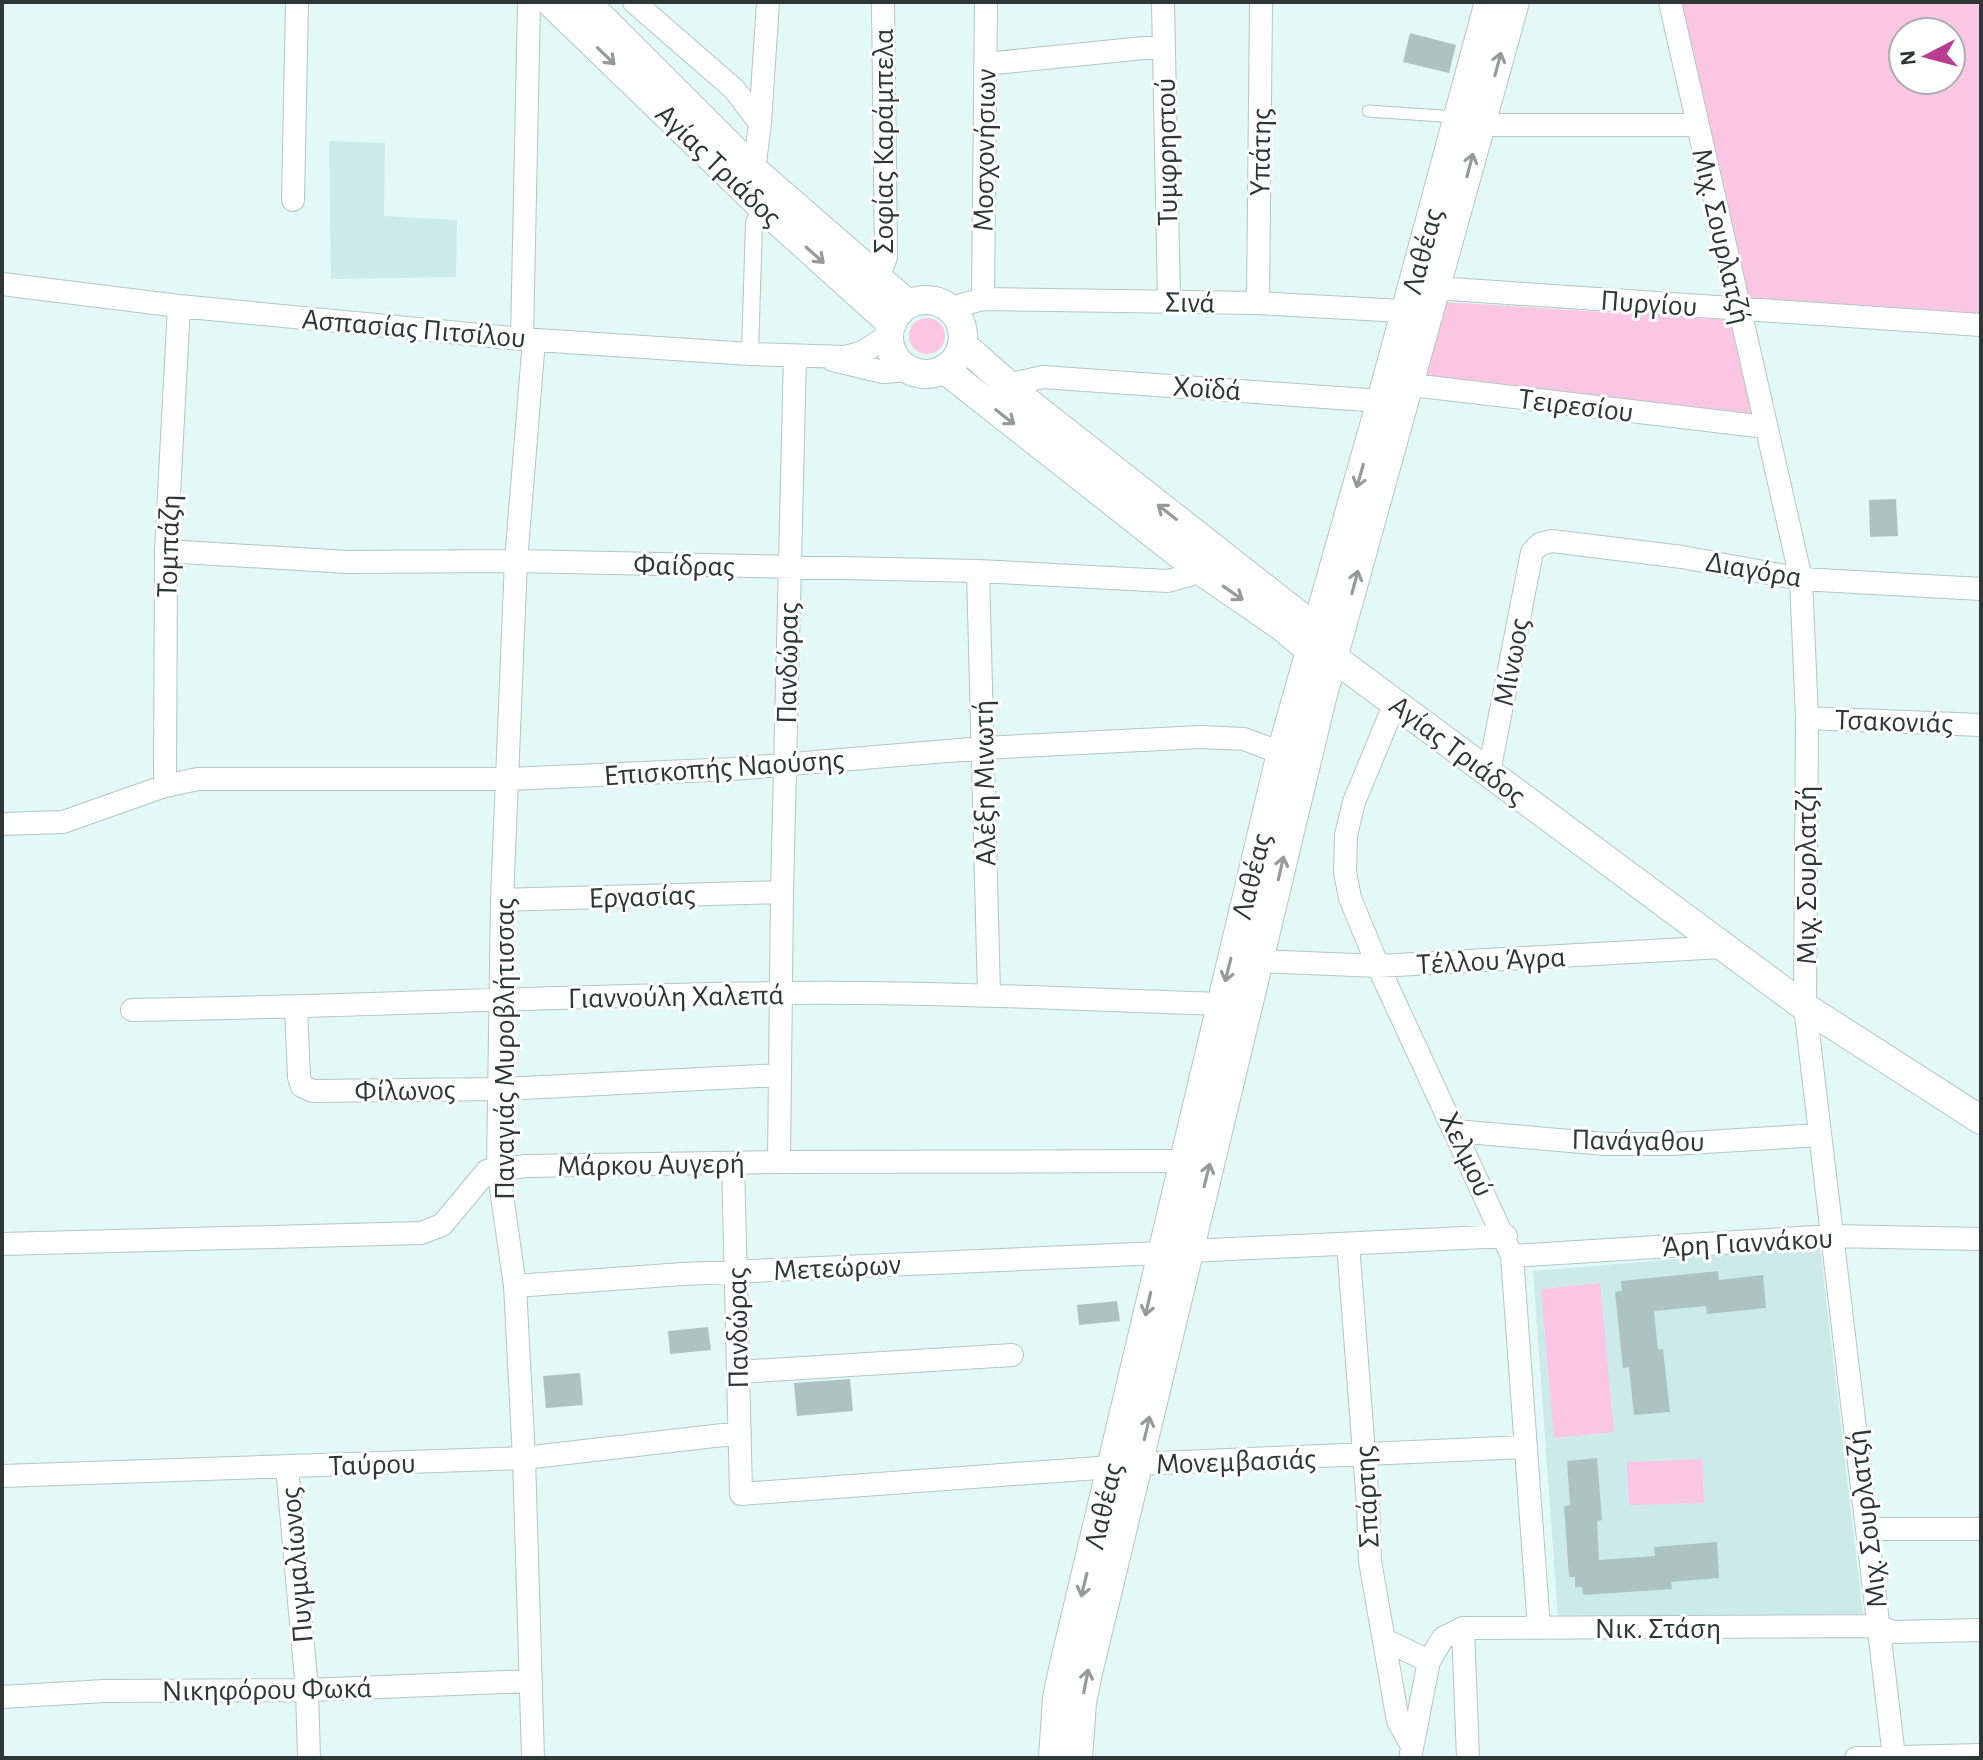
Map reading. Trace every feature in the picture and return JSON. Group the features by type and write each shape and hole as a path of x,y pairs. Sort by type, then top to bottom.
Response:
{"street":[{"path":"293,200 297,2"},
{"name":"Παναγιάς Μυροβλήτισσας","path":"529,2 528,339 502,900 498,1168 515,1286 524,1458 533,1758"},
{"name":"Αγίας Τριάδος","path":"550,2 769,198 896,321"},
{"name":"Αγίας Τριάδος","path":"586,2 754,170 769,198 878,278 896,321 894,355 910,370"},
{"path":"754,170 768,2"},
{"name":"Σοφίας Καράμπελα","path":"878,278 886,257 883,2"},
{"name":"Μοσχονήσιων","path":"983,299 986,2"},
{"name":"Τυμφρηστού","path":"1163,2 1169,301"},
{"name":"Υπάτης","path":"1258,303 1261,2"},
{"name":"Λαθέας","path":"1078,1758 1082,1702 1160,1253 1281,753 1321,646 1469,121 1489,2"},
{"name":"Λαθέας","path":"1469,121 1515,2"},
{"name":"Μιχ. Σουρλατζή","path":"1670,2 1801,579 1807,718 1805,1007 1878,1626 1909,1757"},
{"path":"638,3 734,89 760,123"},
{"path":"985,64 1164,46"},
{"path":"1469,121 1697,125"},
{"path":"750,354 754,222 769,198"},
{"name":"Ασπασίας Πιτσίλου","path":"2,284 179,306 528,339 828,358 863,352 896,321"},
{"name":"Σινά","path":"953,312 961,305 983,299 1258,303 1421,300"},
{"path":"896,321 920,300 932,300 944,304 953,312 962,327 959,354 944,369 927,374 910,370"},
{"name":"Πυργίου","path":"1421,300 1738,309 1981,325"},
{"name":"Τομπάζη","path":"165,786 166,551 179,306"},
{"name":"Αγίας Τριάδος","path":"962,344 1321,646 1395,703 1805,1007 1981,1120"},
{"name":"Πανδώρας","path":"779,1162 795,356"},
{"name":"Ασπασίας Πιτσίλου","path":"828,358 883,372 910,370"},
{"name":"Αγίας Τριάδος","path":"944,369 1198,569 1281,626 1321,646"},
{"name":"Χοϊδά","path":"1012,388 1031,378 1043,377 1395,392"},
{"name":"Τειρεσίου","path":"1395,392 1766,427"},
{"name":"Διαγόρα","path":"1532,552 1540,544 1552,541 1682,557 1801,579 1981,589"},
{"name":"Φαίδρας","path":"166,551 347,562 516,561 978,571 1168,581 1190,575 1198,569"},
{"name":"Μίνωος","path":"1489,772 1532,552"},
{"name":"Αλέξη Μινωτή","path":"978,571 989,995"},
{"name":"Λαθέας","path":"1053,1758 1055,1714 1064,1665 1189,1251 1259,961 1321,646"},
{"name":"Χελμού","path":"1395,703 1354,802 1346,835 1345,872 1350,898 1378,966 1509,1246 1539,1628"},
{"name":"Τσακονιάς","path":"1807,718 1981,725"},
{"name":"Επισκοπής Ναούσης","path":"2,824 63,822 165,786 198,779 508,779 785,765 983,748 1201,737 1244,739 1281,753"},
{"name":"Εργασίας","path":"502,900 782,892"},
{"name":"Τέλλου Άγρα","path":"1259,961 1378,966 1722,947"},
{"name":"Γιαννούλη Χαλεπά","path":"132,1010 781,993 989,995 1220,1004"},
{"name":"Φίλωνος","path":"296,1008 299,1077 302,1086 313,1091 501,1089 780,1075"},
{"name":"Πανάγαθου","path":"1456,1131 1605,1144 1672,1144 1820,1135"},
{"name":"Μάρκου Αυγερή","path":"498,1168 779,1162 1183,1161"},
{"name":"Πανδώρας","path":"733,1163 741,1494"},
{"path":"2,1244 421,1233 442,1225 487,1171 498,1168"},
{"name":"Άρη Γιαννάκου","path":"1509,1246 1832,1236 1981,1239"},
{"path":"1189,1251 1348,1244 1509,1246"},
{"name":"Σπάρτης","path":"1348,1244 1370,1561 1398,1721 1411,1751"},
{"name":"Μετεώρων","path":"515,1286 736,1272 1160,1253"},
{"path":"738,1372 1012,1355"},
{"name":"Ταύρου","path":"2,1476 524,1458 740,1433"},
{"name":"Μονεμβασιάς","path":"741,1494 1125,1466 1525,1447"},
{"name":"Πυγμαλίωνος","path":"287,1467 307,1690 309,1758"},
{"path":"1867,1529 1981,1529"},
{"name":"Νικ. Στάση","path":"1463,1628 1878,1626 1893,1632 1981,1630"},
{"path":"1411,1751 1429,1661 1443,1638 1463,1628 1468,1758"},
{"path":"1385,1640 1429,1661"},
{"name":"Νικηφόρου Φωκά","path":"2,1697 104,1691 307,1690 531,1681"},
{"path":"1856,1758 1981,1755"}],"lane":[{"path":"1368,111 1469,121"}],"shaded area":[{"path":"1681,2 1981,2 1981,314 1747,298"},
{"path":"329,141 385,143 384,216 457,220 456,277 331,279"},
{"path":"1445,302 1730,320 1752,416 1422,378"},
{"path":"927,318 940,323 945,336 940,349 927,354 914,349 909,336 914,323"},
{"path":"1820,1247 1863,1614 1558,1618 1533,1271"},
{"path":"1600,1283 1614,1432 1554,1438 1541,1289"},
{"path":"1702,1459 1704,1503 1629,1505 1627,1462"}],"building":[{"path":"1410,33 1456,45 1449,73 1403,62"},
{"path":"1896,499 1898,536 1870,537 1869,500"},
{"path":"1718,1271 1719,1280 1763,1275 1766,1308 1707,1314 1706,1306 1654,1311 1658,1350 1663,1349 1670,1412 1634,1415 1629,1367 1623,1368 1615,1292 1622,1291 1621,1281"},
{"path":"1117,1301 1120,1321 1079,1325 1077,1305"},
{"path":"708,1327 711,1350 670,1354 668,1331"},
{"path":"580,1373 583,1405 546,1408 543,1376"},
{"path":"850,1379 853,1411 797,1416 794,1383"},
{"path":"1597,1458 1602,1520 1597,1521 1599,1560 1655,1556 1654,1547 1717,1542 1719,1578 1671,1582 1672,1589 1583,1595 1582,1587 1575,1587 1575,1577 1569,1577 1564,1506 1570,1505 1567,1461"}]}
